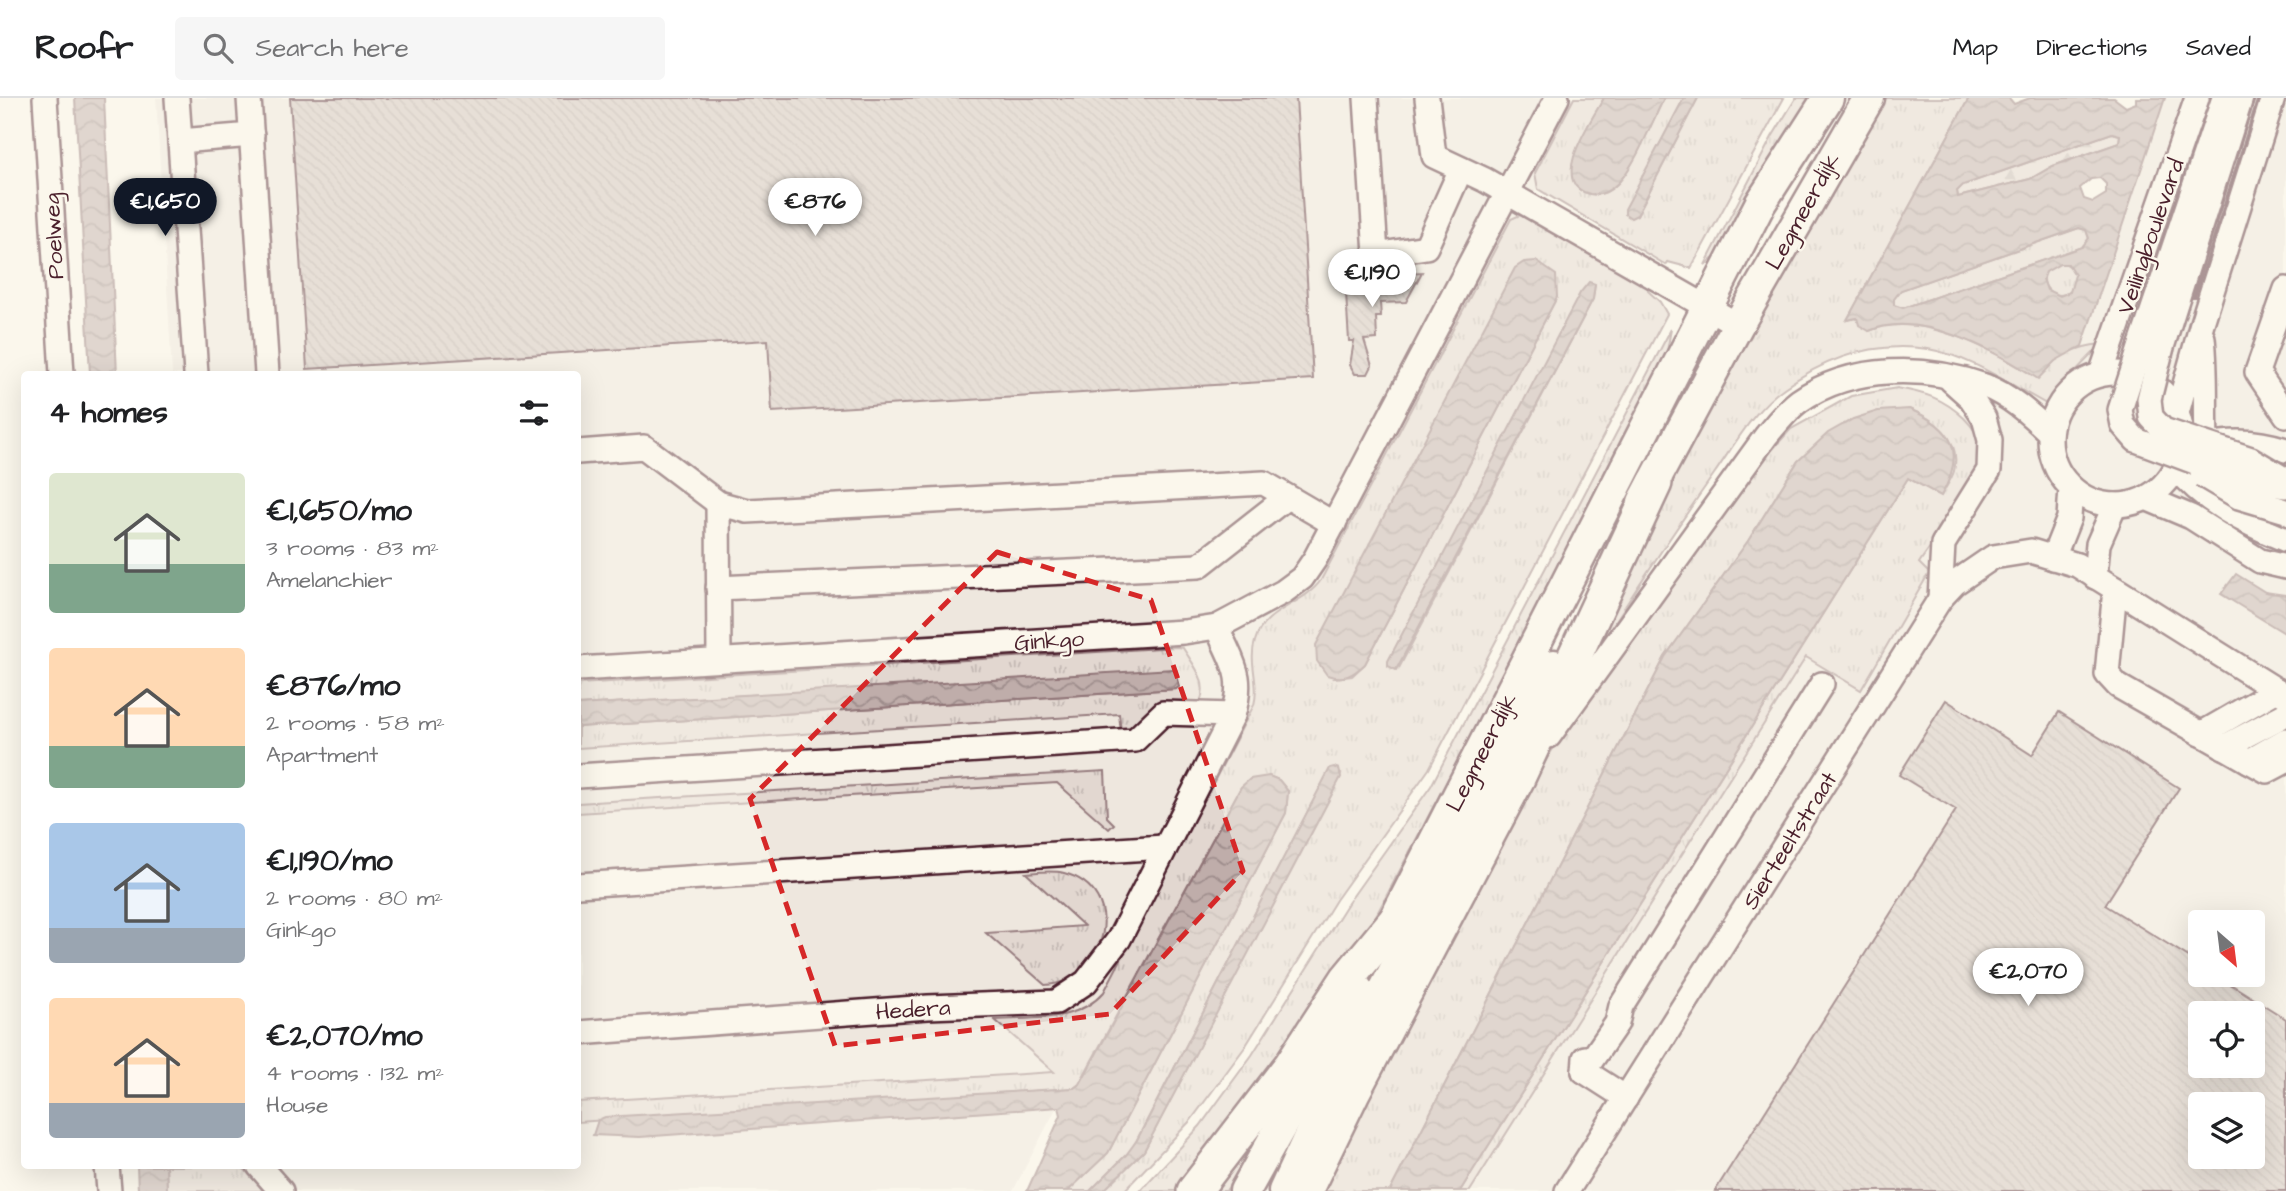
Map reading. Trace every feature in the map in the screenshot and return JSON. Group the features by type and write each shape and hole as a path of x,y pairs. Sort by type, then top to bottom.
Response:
{"highway":[{"path":"1305,1191 1353,1092 1518,778 1655,483"},
{"path":"1194,1191 1291,1065 1346,979 1395,921"}],"main road":[{"name":"Legmeerdijk","path":"1245,1191 1395,921 1760,204 1828,98"},
{"name":"Legmeerdijk","path":"1284,1191 1321,1111 1625,531 1655,483 1738,325 1869,98"}],"street":[{"name":"Poelweg","path":"45,98 62,371"},
{"path":"177,98 195,371"},
{"path":"249,98 267,371"},
{"path":"1366,98 1376,255 1426,247 1461,169"},
{"path":"1427,98 1434,156 1507,192 1738,325"},
{"name":"Ginkgo","path":"581,669 1217,627 1283,592 1302,578 1334,524 1557,98"},
{"name":"Veilingboulevard","path":"2101,374 2197,98"},
{"path":"2224,98 2152,346 2149,398 2151,418 2163,430 2250,459 2286,480"},
{"path":"2242,98 2152,346 2120,410 2123,425 2136,440 2239,497 2286,511"},
{"path":"2177,413 2202,323 2273,98"},
{"path":"180,141 252,135"},
{"path":"2286,289 2257,372 2286,415"},
{"path":"2202,323 2206,369 2204,453 2214,501"},
{"path":"1518,778 1780,419 1800,401 1834,384 1871,373 1909,370 1986,386 2028,412 2049,433"},
{"path":"2120,372 2138,376 2154,384 2168,397 2177,413 2182,431 2172,459 2169,480 2146,498 2115,505 2092,501 2071,488 2054,463 2049,433 2055,412 2066,395 2082,382 2101,374 2120,372"},
{"path":"1940,599 1943,544 1989,470 1990,440 1984,418 1971,398 1949,378"},
{"path":"2206,446 2227,441 2264,443 2286,450"},
{"path":"581,452 644,447 718,503 747,511 1264,483 1334,524"},
{"path":"2172,459 2191,486 2240,519 2286,540"},
{"path":"2172,459 2243,480 2286,486"},
{"path":"2053,558 2069,518 2071,488"},
{"path":"718,588 1199,566 1287,497"},
{"path":"2146,498 2191,517 2260,561 2286,568"},
{"path":"718,503 719,660"},
{"path":"2095,577 2098,544 2115,505"},
{"name":"Sierteeltstraat","path":"1567,1191 1940,599 1955,583 1993,557 2031,551 2077,565 2281,693"},
{"path":"2115,589 2107,674 2118,686 2267,771 2286,761"},
{"name":"Hedera","path":"581,1033 928,1007 1056,1002 1086,982 1119,939 1233,715 1240,692 1238,675 1217,627"},
{"path":"1626,1098 1584,1071 1586,1049 1608,1016 1620,1006 1822,684"},
{"path":"2201,734 2281,693"},
{"path":"581,776 1135,740 1163,713 1233,715"},
{"path":"2224,747 2286,714"},
{"path":"2249,761 2286,740"},
{"path":"581,885 1164,847"},
{"path":"107,1169 109,1191"},
{"path":"262,1169 281,1191"}],"highlighted area":[{"path":"997,552 1151,600 1243,871 1110,1014 835,1046 750,799"}],"shaded area":[{"path":"156,98 1584,98 1013,1191 222,1191 220,1169 581,1169 581,371 172,371"},
{"path":"2150,98 2286,98 2286,1191 1435,1191 1924,452 2003,382 2093,277"}],"green space":[{"path":"1574,98 1604,98 1577,150 1572,178 1578,188 1590,194 1602,194 1609,191 1624,175 1664,98 1684,98 1626,209 1637,215 1698,98 1784,98 1691,268 1668,262 1666,265 1538,189 1535,173"},
{"path":"1796,98 1813,98 1720,253 1705,265 1772,137"},
{"path":"1886,98 1969,98 1847,320 1857,318 1869,331 1889,326 1911,325 1934,329 1979,345 2038,378 2051,364 2066,354 2083,347 2102,344 2052,395 2048,405 1975,365 1928,349 1890,347 1871,350 1835,360 1800,377 1773,396 1746,428 1586,668 1631,549 1731,356 1871,117"},
{"path":"2112,133 2120,135 2119,143 2053,166 2030,179 1958,197 1957,191 1963,185"},
{"path":"1520,215 1649,288 1648,291 1660,302 1667,314 1429,769 1336,900 1245,1047 1191,1120 1124,1191 1103,1191 1144,1151 1341,774 1330,769 1132,1149 1090,1191 1068,1191 1108,1153 1286,813 1288,791 1279,780 1269,776 1241,787 1079,1084 1074,1088 581,1122 581,1102 1054,1072 995,1020 1068,1014 1093,1002 1104,992 1254,705 1256,689 1253,649 1260,630 1275,614 1304,596 1321,580 1511,219","holes":["1595,284 1593,299 1399,668","1557,297 1365,664 1352,676 1334,678"]},
{"path":"2079,228 2086,230 2089,239 2082,247 1903,308 1894,306 1894,299 1901,290"},
{"path":"2060,263 2071,268 2076,279 2071,290 2060,295 2049,290 2044,279 2049,268"},
{"path":"1671,329 1666,357 1669,359 1369,929 1185,1191 1140,1191 1200,1126 1252,1055 1348,903 1431,786"},
{"path":"1897,388 1933,397 1956,411 1978,438 1979,459 1967,491 1919,563 1929,573 1861,690 1806,657 1470,1191 1460,1191 1908,478 1941,496 1948,484 1954,471 1955,459 1950,440 1936,424 1909,409 1798,461 1748,541 1665,657 1390,1191 1309,1191 1538,773 1595,681 1639,618 1696,553 1747,478 1791,429 1851,396"},
{"path":"1177,647 1183,648 1199,674 1203,688 1200,702 1158,705 1134,727 1121,732 1119,714 581,748 581,727 1176,689 1177,670 581,705 581,684"},
{"path":"1105,771 1107,817 1114,824 1109,829 1057,783 581,813 581,803"},
{"path":"1026,873 1064,873 1084,883 1097,897 1103,915 1102,934 1096,953 1084,969 1067,980 1045,985 986,933 1084,926"},
{"path":"1295,1073 1226,1191 1203,1191"},
{"path":"166,1169 244,1169 265,1191 167,1191"}],"water":[{"path":"75,98 104,98 117,371 90,371"},
{"path":"1604,98 1664,98 1625,175 1609,191 1590,194 1578,188 1572,178 1572,165 1583,135"},
{"path":"1684,98 1698,98 1637,215 1631,218 1625,214 1625,209"},
{"path":"1969,98 2009,98 2014,104 2030,98 2114,98 2126,107 2136,103 2136,98 2165,98 2082,346 2055,361 2038,379 1957,336 1911,325 1889,326 1869,331 1859,325 1857,318 1847,320","holes":["2112,133 2120,135 2119,143 2053,166 2030,179 1958,197 1957,191 1963,185","2100,178 2106,184 2106,194 2093,202 2084,199 2080,188 2091,179","2079,228 2086,230 2089,238 2082,247 1903,308 1894,305 1894,299 1901,290","2060,264 2068,264 2075,275 2070,292 2060,296 2047,290 2043,279 2046,272"]},
{"path":"1536,261 1556,275 1557,297 1365,664 1348,676 1327,675 1317,661 1316,645 1515,268 1524,262"},
{"path":"1589,282 1595,284 1593,299 1396,670 1388,666 1388,661 1580,293"},
{"path":"1909,409 1937,424 1951,443 1953,467 1941,496 1908,478 1460,1191 1390,1191 1665,657 1748,541 1798,461 1828,433 1853,419 1878,411"},
{"path":"2236,574 2265,592 2286,595 2286,634 2221,594"},
{"path":"1173,669 1177,673 1179,687 581,727 581,705"},
{"path":"1330,768 1339,769 1341,777 1144,1151 1103,1191 1090,1191 1137,1140"},
{"path":"1269,776 1279,780 1288,791 1286,813 1108,1153 1068,1191 1027,1191 1061,1115 1059,1107 640,1137 593,1135 598,1120 605,1117 1074,1088 1080,1084 1241,787 1250,779"},
{"path":"137,1169 166,1169 167,1191 138,1191"}],"building":[{"path":"290,98 1296,98 1313,379 772,412 768,340 307,369"},
{"path":"2255,98 2258,98 2193,297"},
{"path":"1422,272 1406,302 1380,303 1381,317 1376,317 1377,339 1364,340 1372,366 1368,374 1355,374 1350,365 1354,341 1349,341 1345,277"},
{"path":"1946,700 2032,755 2059,712 2179,788 2105,905 2188,957 2188,987 2235,987 2257,1001 2188,1001 2188,1078 2265,1078 2265,1006 2286,1019 2286,1191 1715,1191 1956,810 1899,775"}]}
